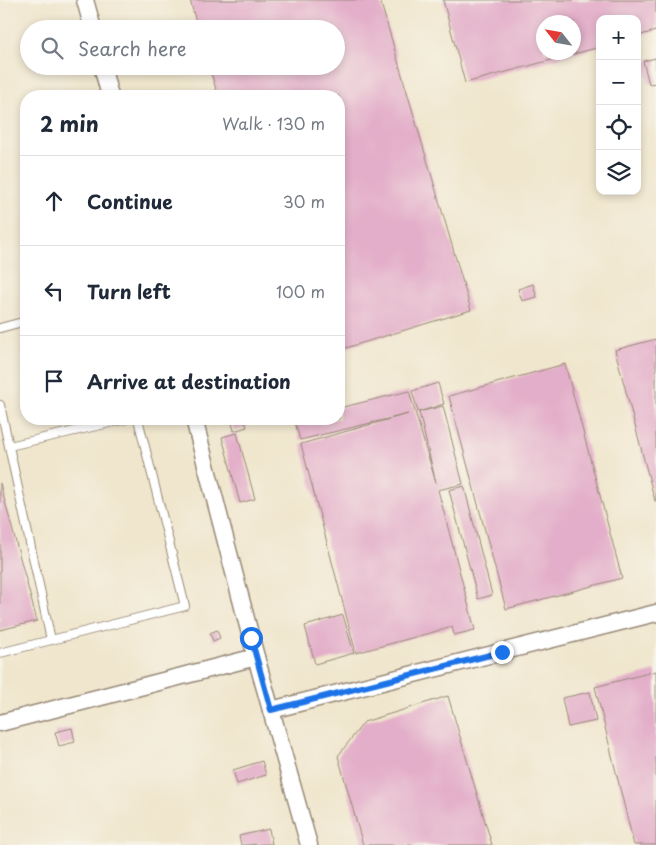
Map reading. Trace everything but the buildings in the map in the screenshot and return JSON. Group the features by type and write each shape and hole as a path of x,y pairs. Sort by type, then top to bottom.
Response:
{"street":[{"path":"85,0 91,20"},
{"path":"104,75 108,90"},
{"path":"196,425 256,657 309,845"},
{"path":"271,710 656,613"},
{"path":"0,723 256,657"}],"lane":[{"path":"0,328 20,323"},
{"path":"0,405 51,640"},
{"path":"9,446 101,425"},
{"path":"0,652 185,606 140,425"}],"route":[{"path":"251,638 271,710 502,652"}]}
